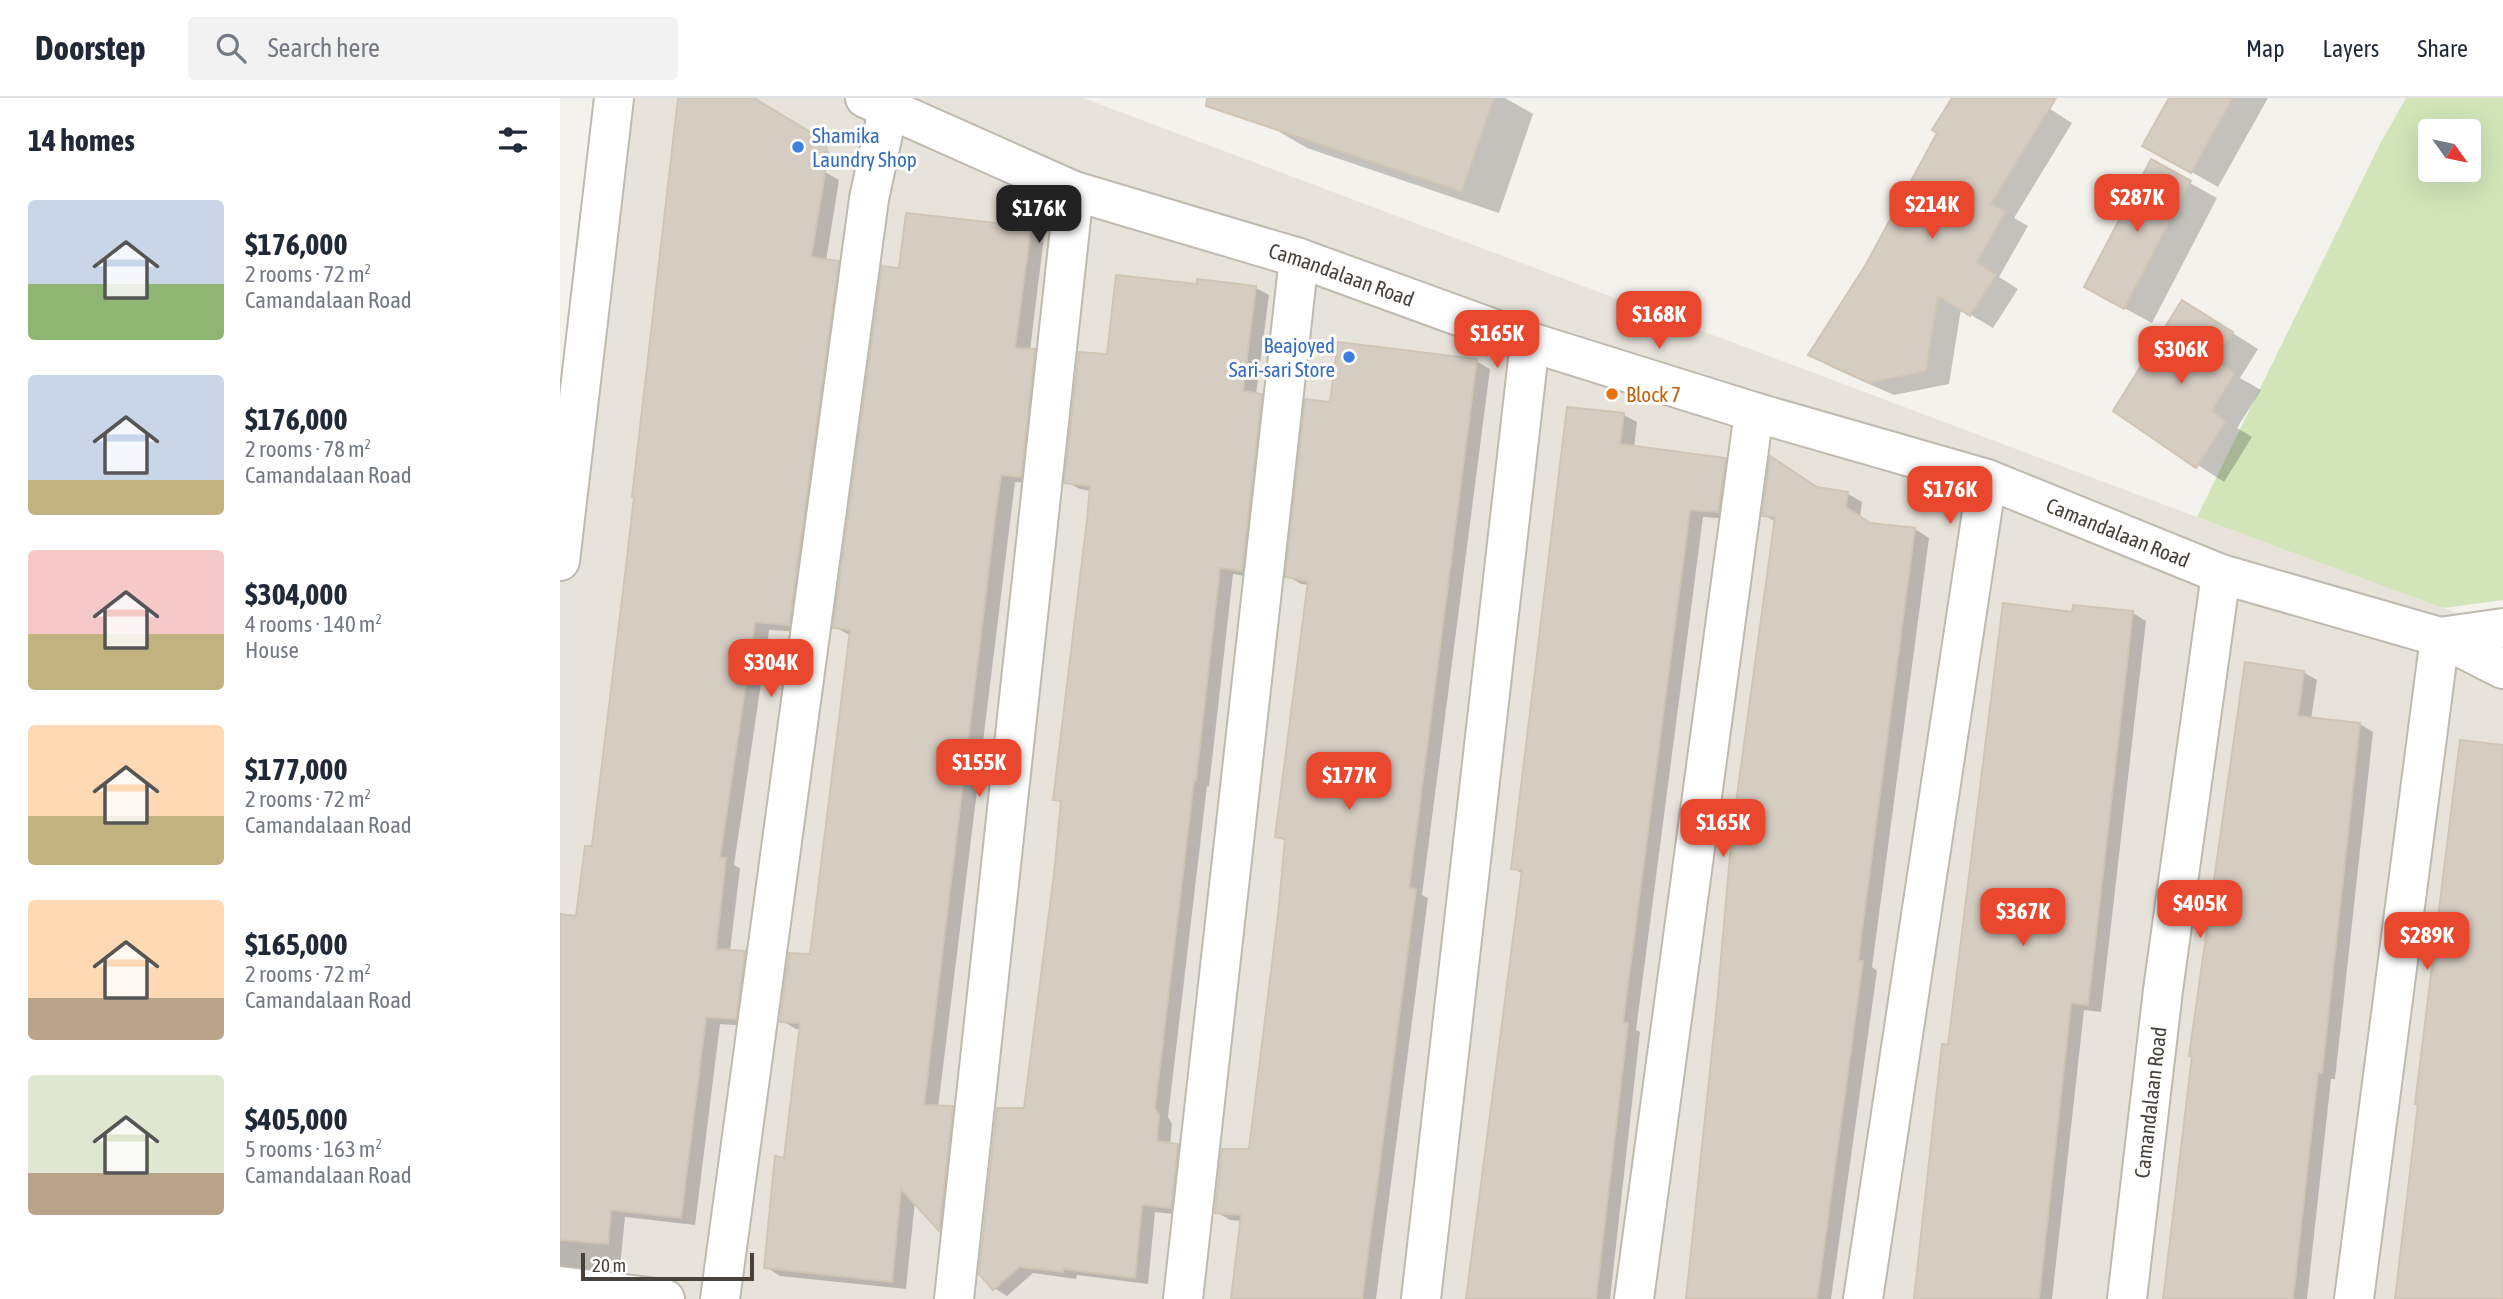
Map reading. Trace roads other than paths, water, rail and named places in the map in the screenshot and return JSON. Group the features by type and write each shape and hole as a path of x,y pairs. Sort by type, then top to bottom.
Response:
{"street":[{"path":"560,561 614,98"},
{"path":"720,1299 869,199 876,104"},
{"name":"Camandalaan Road","path":"876,104 1074,191 1299,258 1530,342 1754,412 1987,479 2221,574 2440,637"},
{"path":"954,1299 1074,191"},
{"path":"1183,1299 1299,258"},
{"path":"1421,1299 1530,342"},
{"path":"1634,1299 1754,412"},
{"path":"1863,1299 1987,479"},
{"name":"Camandalaan Road","path":"2127,1299 2163,990 2221,574"},
{"path":"2440,637 2503,628"},
{"path":"2440,637 2503,669"},
{"path":"2354,1299 2440,637"},
{"path":"560,1286 665,1299"}],"place":[{"name":"Shamika Laundry Shop","path":"798,147"},
{"name":"Beajoyed Sari-sari Store","path":"1349,357"},
{"name":"Block 7","path":"1612,394"}]}
